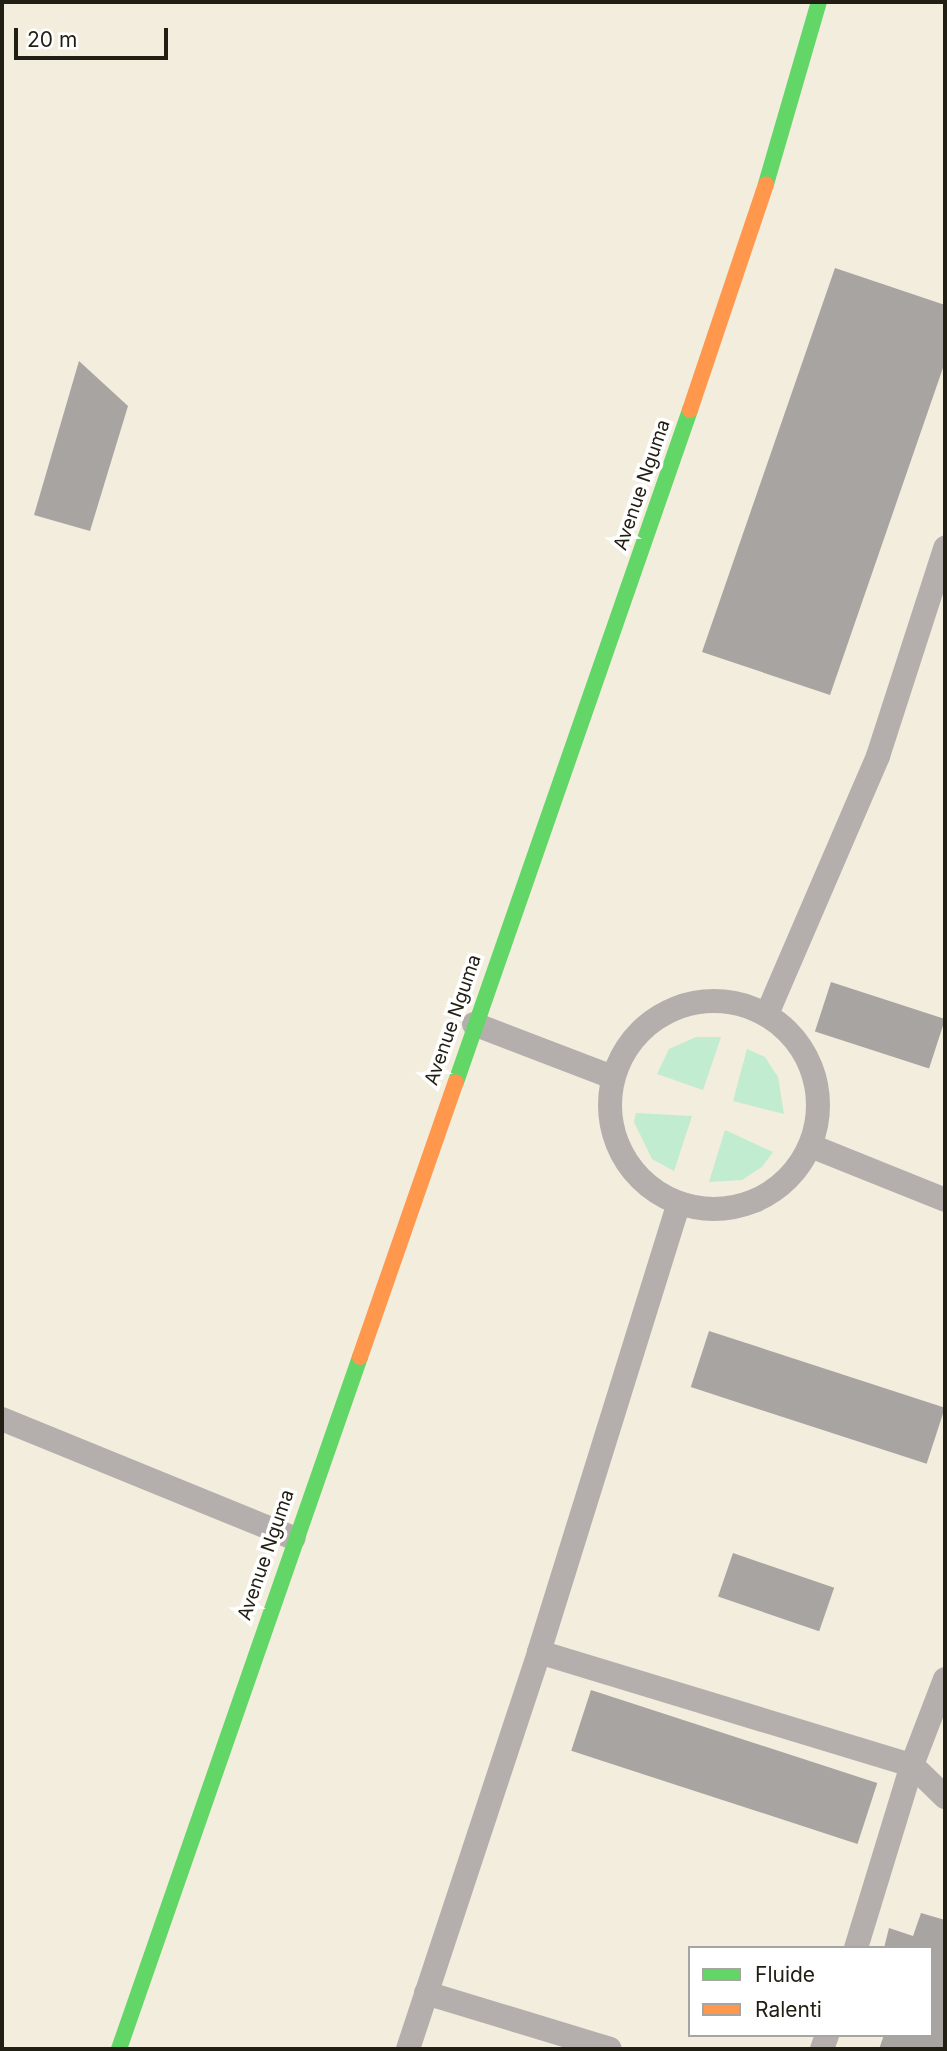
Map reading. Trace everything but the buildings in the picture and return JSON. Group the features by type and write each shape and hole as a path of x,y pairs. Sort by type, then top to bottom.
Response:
{"main road":[{"name":"Avenue Nguma","path":"119,2049 294,1538 749,242 819,2"}],"lane":[{"path":"767,1014 878,756 945,548"},
{"path":"705,1000 737,1002 767,1014 790,1033 808,1057 818,1086 819,1116 811,1146 795,1172 761,1198 741,1206 710,1209 679,1203 652,1188 629,1166 615,1139 609,1108 612,1077 625,1048 646,1024 674,1008 705,1000"},
{"path":"474,1024 612,1077"},
{"path":"811,1146 945,1200"},
{"path":"408,2049 539,1652 679,1203"},
{"path":"2,1419 294,1538"},
{"path":"539,1652 912,1765 945,1797"},
{"path":"857,1946 912,1765 945,1679"},
{"path":"426,1993 610,2049"}],"green space":[{"path":"696,1037 721,1037 703,1090 657,1074 669,1049"},
{"path":"747,1049 765,1057 778,1077 784,1114 733,1101"},
{"path":"636,1113 692,1116 674,1171 652,1159 634,1122"},
{"path":"725,1130 773,1152 762,1167 742,1180 709,1182"}],"traffic: fast":[{"path":"766,184 819,2"},
{"path":"456,1082 690,410"},
{"path":"119,2049 360,1357"}],"traffic: slow":[{"path":"690,410 766,184"},
{"path":"360,1357 456,1082"}]}
